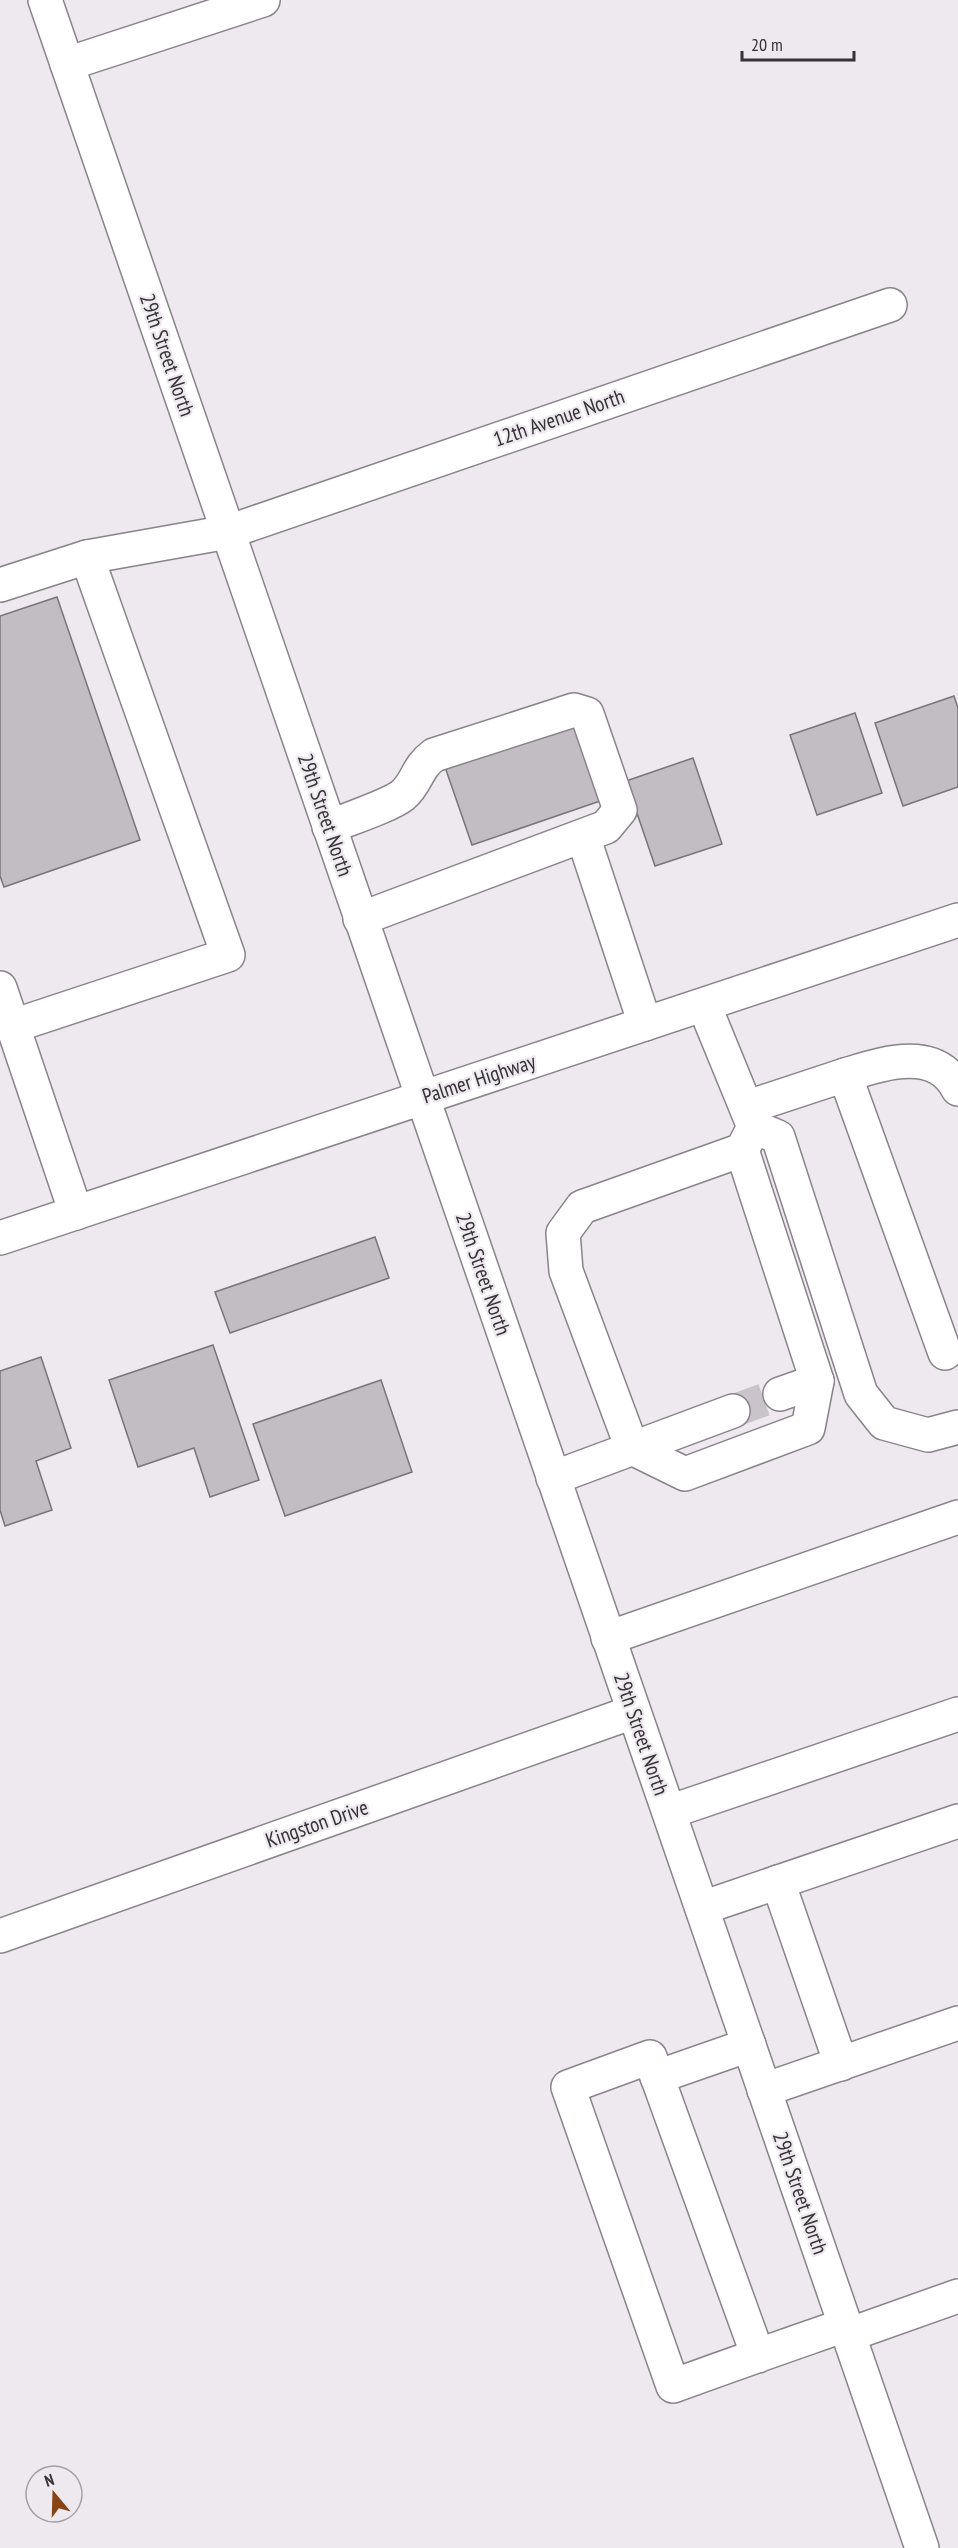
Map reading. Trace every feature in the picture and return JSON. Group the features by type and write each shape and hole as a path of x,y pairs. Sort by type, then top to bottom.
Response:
{"street":[{"name":"29th Street North","path":"45,0 922,2548"},
{"path":"67,64 263,0"},
{"name":"12th Avenue North","path":"0,585 87,557 228,532 890,305"},
{"path":"13,1026 228,955 87,557"},
{"path":"329,827 401,797 414,784 421,765 434,755 574,710 587,714 620,810 606,827 360,919"},
{"path":"583,836 645,1024"},
{"name":"Palmer Highway","path":"0,1238 958,920"},
{"path":"0,988 76,1213"},
{"path":"704,1005 748,1128 817,1381 808,1428 685,1474 632,1448 566,1271 562,1233 582,1207 748,1128 845,1075 893,1061 931,1063 958,1089"},
{"path":"845,1075 945,1353"},
{"path":"748,1128 778,1137 861,1394 884,1423 928,1435 958,1426"},
{"path":"780,1394 817,1381"},
{"path":"553,1478 733,1412"},
{"path":"608,1638 958,1517"},
{"name":"Kingston Drive","path":"0,1936 633,1712"},
{"path":"669,1812 958,1714"},
{"path":"702,1908 958,1821"},
{"path":"778,1882 841,2064"},
{"path":"764,2090 958,2023"},
{"path":"657,2077 749,2045"},
{"path":"758,2356 650,2057 568,2087 673,2386 758,2356 958,2296"}],"building":[{"path":"57,597 140,840 4,887 0,876 0,616"},
{"path":"954,696 958,708 958,787 903,806 875,723"},
{"path":"855,713 882,793 817,815 790,735"},
{"path":"576,721 603,800 472,845 445,767"},
{"path":"693,758 722,844 655,866 626,781"},
{"path":"375,1237 389,1278 230,1333 215,1292"},
{"path":"213,1345 259,1480 210,1497 194,1448 138,1467 109,1380"},
{"path":"41,1357 71,1448 36,1461 52,1510 5,1526 0,1510 0,1371"},
{"path":"381,1380 412,1472 285,1516 253,1424"}],"tunnel":[{"path":"733,1411 780,1394"}]}
